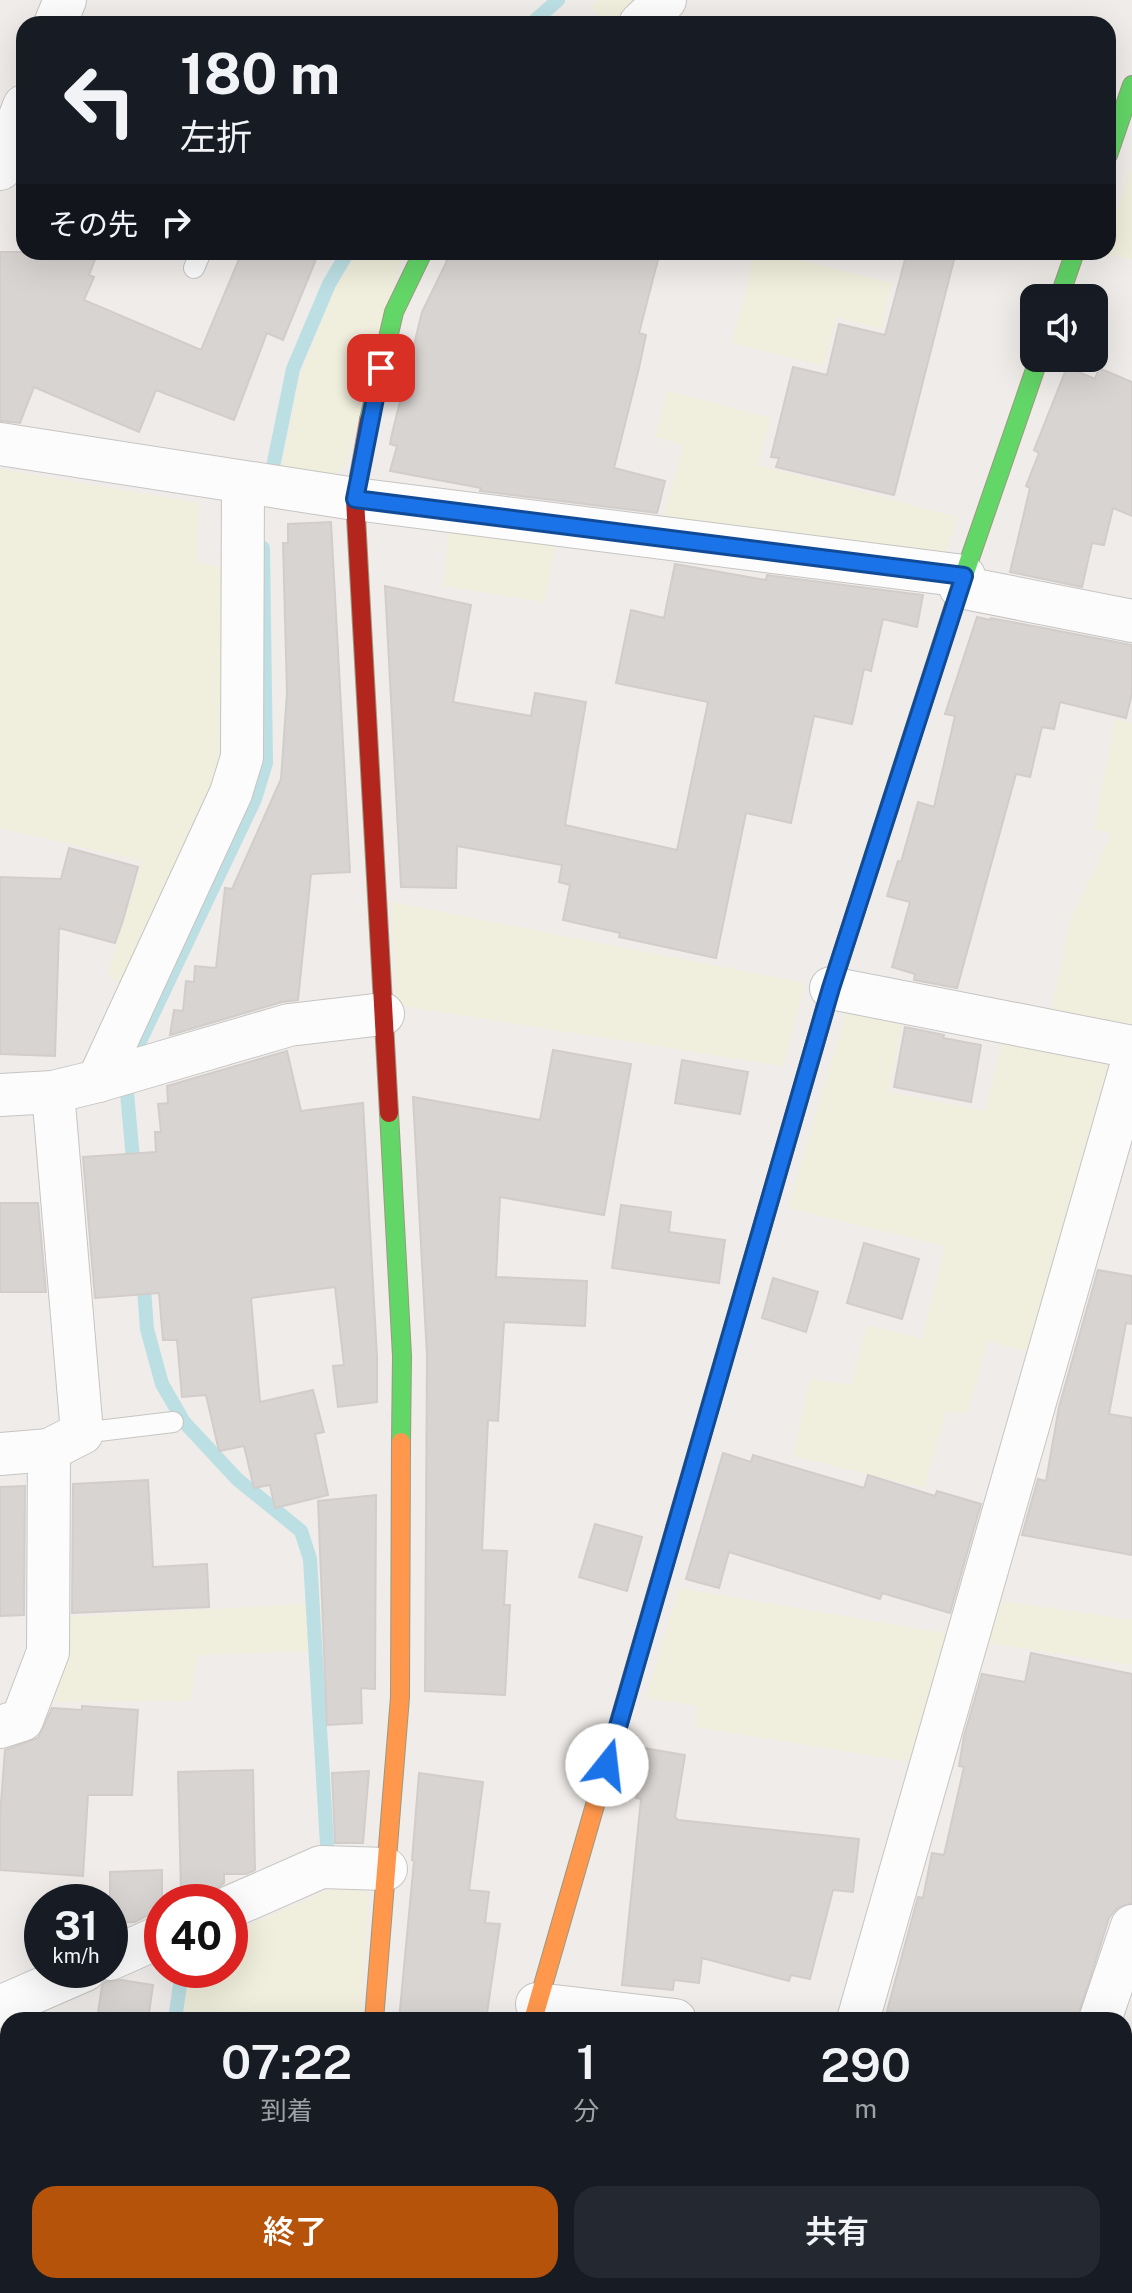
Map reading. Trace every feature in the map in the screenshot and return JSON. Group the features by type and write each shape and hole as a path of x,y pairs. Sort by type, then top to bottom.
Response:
{"street":[{"path":"648,16 665,0"},
{"path":"1116,132 1132,85"},
{"path":"0,169 16,127"},
{"path":"375,2012 400,1697 402,1356 355,499 374,395 394,312 419,260"},
{"path":"1064,284 1072,260"},
{"path":"535,2012 831,988 962,582 1034,372"},
{"path":"0,444 355,499 962,582 1132,621"},
{"path":"98,1081 231,793 242,757 243,482"},
{"path":"831,988 1132,1047"},
{"path":"0,1095 53,1092 289,1025 383,1014"},
{"path":"860,2012 1132,1063"},
{"path":"0,1727 22,1720 48,1652 65,1442 53,1092"},
{"path":"0,1454 65,1442"},
{"path":"248,1899 321,1867 386,1869"},
{"path":"1103,2012 1132,1926"},
{"path":"0,2007 44,1988"}],"lane":[{"path":"65,1442 173,1422"}],"shaded area":[{"path":"598,0 647,0 632,16 599,16 591,6"},
{"path":"1132,170 1132,260 1116,256 1116,211"},
{"path":"352,260 401,260 345,467 335,474 282,468 301,373 334,291"},
{"path":"753,260 800,260 892,283 881,329 836,317 824,366 732,343"},
{"path":"668,391 771,418 758,465 958,517 942,562 662,524 683,445 655,437"},
{"path":"0,469 199,503 196,562 229,569 232,744 132,986 114,980 108,973 142,861 0,828"},
{"path":"449,530 557,540 544,602 444,586"},
{"path":"1115,720 1132,723 1132,1033 1050,1018 1071,918 1111,834 1094,829"},
{"path":"391,902 805,983 783,1066 397,1005"},
{"path":"846,1012 903,1015 889,1092 986,1111 1003,1037 1110,1058 1119,1069 1037,1354 988,1341 967,1413 946,1412 924,1488 793,1456 810,1379 851,1385 867,1325 922,1339 945,1246 788,1208"},
{"path":"679,1588 955,1635 917,1763 695,1727 698,1706 646,1698"},
{"path":"995,1600 1132,1620 1132,1665 981,1642"},
{"path":"306,1604 309,1651 197,1655 190,1701 54,1702 63,1671 64,1617"},
{"path":"360,1887 369,1895 362,2012 182,2012 185,1988 248,1988 248,1925 331,1889"}],"building":[{"path":"0,252 16,252 16,260 95,260 89,275 94,277 84,300 201,350 239,260 316,260 283,340 267,333 234,420 156,390 139,432 34,387 20,423 0,421"},
{"path":"447,260 658,260 639,333 646,335 614,468 665,481 657,513 480,491 481,488 390,471 397,446 390,444 392,434 422,312"},
{"path":"905,260 954,260 894,495 776,467 779,458 771,457 793,367 827,375 839,324 885,335"},
{"path":"1065,372 1079,372 1095,379 1098,372 1108,372 1132,382 1132,516 1113,508 1104,545 1092,543 1082,587 1010,572 1030,488 1026,486 1039,453 1034,450"},
{"path":"331,522 350,872 311,874 298,1000 170,1035 174,1010 183,1011 186,981 194,982 195,966 216,968 225,888 232,889 281,779 287,693 283,543 288,543 288,524"},
{"path":"675,564 766,580 767,575 923,595 917,627 883,619 871,671 864,669 852,724 814,716 791,823 746,813 716,958 619,937 620,933 563,920 570,885 559,882 562,865 457,846 456,888 401,887 385,586 471,605 453,702 531,716 535,693 586,702 565,825 677,850 708,702 616,683 631,610 664,618"},
{"path":"977,617 1132,645 1132,693 1126,718 1060,702 1054,729 1042,727 1030,777 1016,774 957,988 914,980 915,974 892,967 910,902 887,896 898,861 901,862 918,802 934,807 955,716 945,714"},
{"path":"69,848 138,867 123,920 115,943 59,928 55,1056 0,1054 0,877 61,879"},
{"path":"905,1027 981,1045 971,1102 894,1087"},
{"path":"553,1050 631,1064 604,1215 500,1197 496,1277 587,1281 585,1326 504,1322 498,1421 488,1420 482,1550 507,1551 504,1605 510,1605 505,1695 425,1691 427,1356 413,1097 540,1120"},
{"path":"287,1051 301,1111 363,1103 377,1402 338,1407 333,1366 344,1365 335,1287 251,1298 260,1402 313,1390 324,1432 315,1434 328,1495 275,1508 270,1485 254,1488 244,1446 219,1451 206,1395 182,1397 177,1340 163,1340 159,1293 95,1298 83,1157 156,1152 155,1132 161,1132 158,1104 168,1103 167,1086"},
{"path":"682,1060 748,1072 740,1114 675,1103"},
{"path":"0,1203 38,1203 46,1292 0,1292"},
{"path":"621,1205 671,1212 669,1232 725,1240 719,1283 612,1268"},
{"path":"864,1243 919,1259 902,1319 847,1303"},
{"path":"1098,1270 1132,1276 1132,1324 1126,1323 1109,1414 1132,1418 1132,1555 1022,1535 1038,1479 1046,1481 1059,1407"},
{"path":"773,1278 818,1292 806,1332 762,1318"},
{"path":"723,1453 751,1462 753,1455 864,1488 868,1475 935,1496 937,1491 981,1504 950,1613 882,1593 880,1599 729,1552 719,1588 686,1579"},
{"path":"148,1480 153,1567 207,1564 209,1607 72,1613 73,1484"},
{"path":"25,1486 24,1615 0,1616 0,1487"},
{"path":"376,1495 375,1689 361,1688 362,1723 327,1725 318,1501"},
{"path":"595,1524 642,1537 627,1591 579,1577"},
{"path":"1031,1653 1132,1674 1132,1903 1117,1908 1109,1918 1080,2012 887,2011 918,1897 923,1898 932,1853 944,1855 964,1767 959,1766 964,1736 982,1674 1025,1682"},
{"path":"82,1706 138,1710 132,1795 88,1795 83,1876 0,1870 5,1750 38,1738 52,1708 82,1710"},
{"path":"644,1748 685,1755 675,1817 678,1820 859,1839 853,1892 833,1890 810,1979 791,1975 789,1981 702,1958 699,1983 674,1980 673,1990 622,1985 641,1799 636,1798"},
{"path":"253,1770 255,1870 246,1874 224,1874 223,1884 181,1884 178,1772"},
{"path":"369,1771 363,1843 335,1843 332,1773"},
{"path":"419,1773 483,1782 469,1890 489,1892 485,1923 500,1924 487,2012 400,2012"},
{"path":"162,1870 162,1884 144,1884 144,1917 128,1922 128,1884 110,1884 110,1872"},
{"path":"128,1981 153,1988 149,2012 98,2012 102,1988 128,1988"}],"waterway":[{"path":"540,16 558,0"},
{"path":"274,462 293,369 329,284 343,260"},
{"path":"132,1058 255,799 266,763 263,548"},
{"path":"127,1093 134,1170"},
{"path":"143,1275 147,1329 162,1384 184,1422 237,1479 301,1531 310,1559 327,1845"},
{"path":"176,2012 179,1988"}],"traffic: fast":[{"path":"1116,132 1132,85"},
{"path":"369,420 394,312 419,260"},
{"path":"1064,284 1072,260"},
{"path":"856,910 960,587 1034,372"},
{"path":"389,1113 402,1356 401,1442"}],"traffic: slow":[{"path":"375,2012 400,1697 401,1442"},
{"path":"535,2012 675,1528"}],"traffic: jam":[{"path":"369,420 355,499 389,1113"},
{"path":"675,1528 856,910"}],"route":[{"path":"381,368 355,499 964,576 831,988 607,1765"}]}
